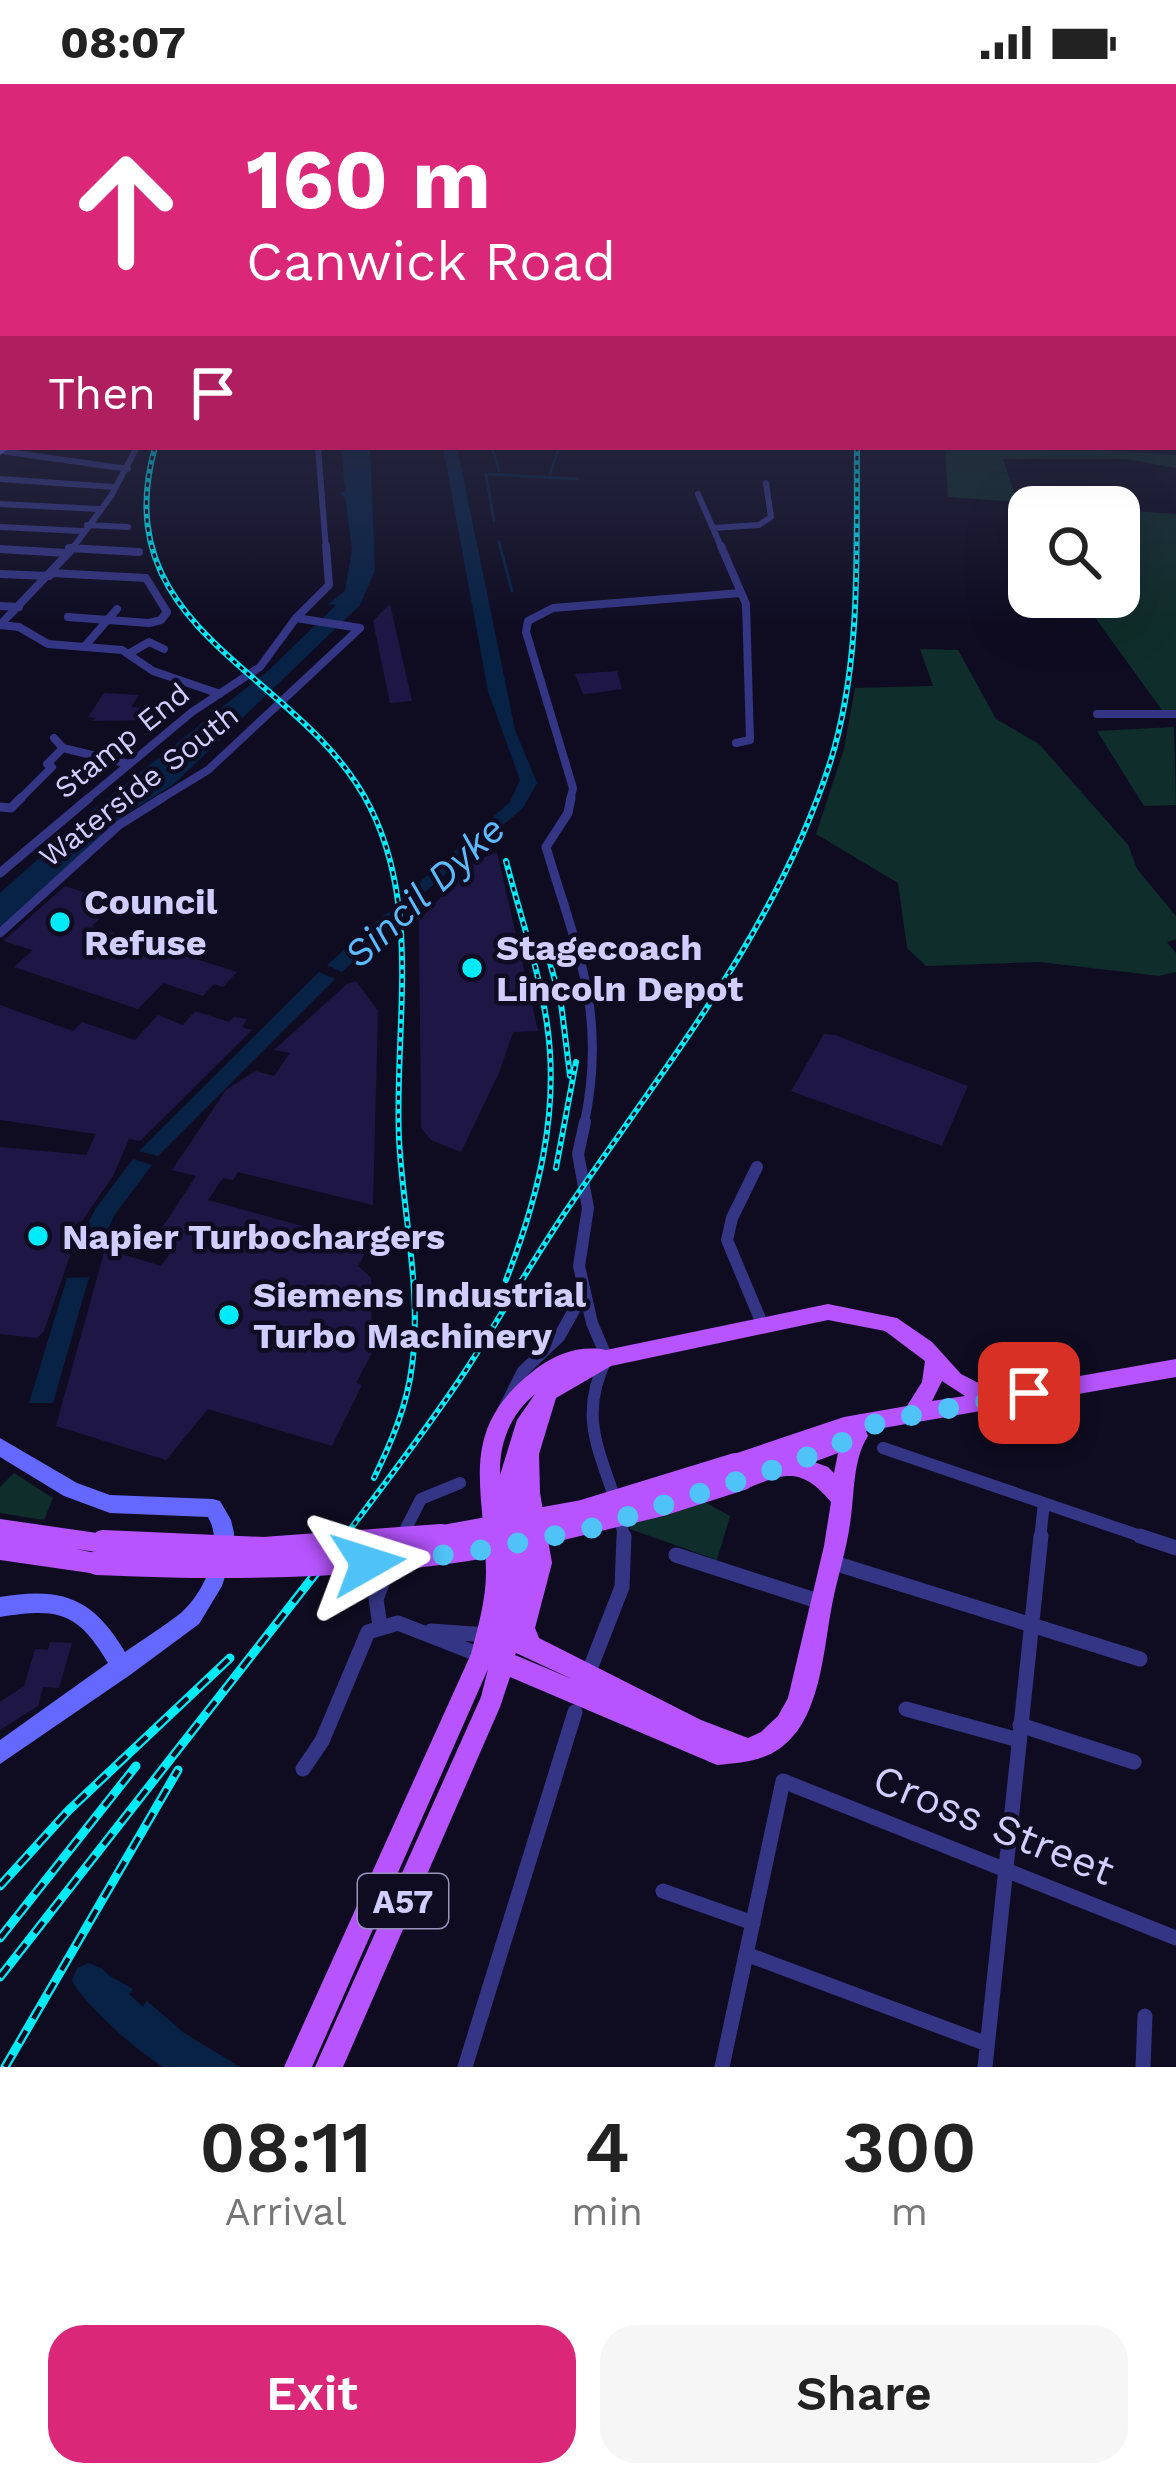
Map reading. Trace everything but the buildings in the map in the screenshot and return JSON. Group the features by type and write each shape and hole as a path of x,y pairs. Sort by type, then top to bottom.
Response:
{"main road":[{"name":"A57","path":"298,2067 502,1647 524,1628 542,1563 529,1493 529,1454 548,1392 565,1378 607,1358 828,1312 853,1313 890,1324 935,1357 963,1386 992,1400"},
{"name":"A57","path":"329,2067 492,1699 502,1647 487,1494 503,1412 527,1386 561,1363 586,1353 607,1358"},
{"path":"914,1412 932,1384 935,1357"},
{"path":"0,1549 100,1552 244,1569 437,1556 589,1529 739,1471 822,1432 1176,1369"},
{"path":"739,1471 788,1465 855,1437 878,1422"},
{"path":"502,1647 582,1693 717,1753 756,1746 788,1726 798,1708 831,1562 845,1463 855,1437"},
{"path":"0,1447 54,1481 99,1501 124,1506 199,1504 218,1512 223,1521 223,1547 211,1590 192,1617 0,1754"},
{"path":"788,1465 821,1474 842,1497"},
{"path":"0,1529 100,1552"},
{"path":"0,1606 59,1602 80,1611 99,1626 123,1668"}],"street":[{"path":"3,450 128,469"},
{"path":"0,625 50,574 128,469 136,450"},
{"name":"Stamp End","path":"0,873 128,764 260,667 330,582 318,450"},
{"path":"0,479 114,487"},
{"path":"713,528 759,525 771,517 766,483"},
{"path":"698,494 746,604 750,740"},
{"path":"0,504 99,509"},
{"path":"0,527 128,527"},
{"path":"0,550 139,552"},
{"path":"0,574 146,578 167,612 161,620 68,616"},
{"path":"465,2067 626,1562 590,1423 592,1381 607,1358 583,1294 579,1266 588,1208 578,1154 595,1080 596,1037 590,993 546,848 568,813 573,788 526,632 528,621 553,608 741,593"},
{"path":"0,606 19,607"},
{"path":"86,646 117,609"},
{"name":"Waterside South","path":"0,933 119,825 208,770 360,628 296,618"},
{"path":"0,625 19,627 48,644 130,653 153,671 220,694"},
{"path":"130,653 149,641 164,649"},
{"path":"1097,714 1176,714"},
{"path":"54,738 63,748 128,764"},
{"path":"736,743 750,740 767,745"},
{"path":"0,807 11,808 52,767 46,764 63,748"},
{"path":"757,1166 732,1218 727,1240 763,1326"},
{"path":"503,1412 523,1371 560,1337 583,1294"},
{"path":"901,1454 906,1438"},
{"path":"883,1448 1176,1548"},
{"path":"380,1626 376,1599 416,1501 425,1492 460,1483"},
{"path":"985,2067 1044,1503"},
{"path":"676,1555 821,1602"},
{"path":"831,1562 1140,1659"},
{"path":"303,1768 337,1710 368,1632 398,1623 502,1647"},
{"path":"906,1709 1134,1762"},
{"name":"Cross Street","path":"753,1922 784,1781 1176,1938"},
{"path":"663,1891 753,1922 722,2067"},
{"path":"746,1954 987,2044"},
{"path":"1143,2067 1145,2016"}],"green space":[{"path":"945,450 1176,455 1176,468 1126,459 1003,459 1012,486 1008,486 1008,501 948,497"},
{"path":"1140,511 1176,514 1176,717 1167,717 1095,618 1140,618"},
{"path":"920,649 958,650 996,719 1039,744 1128,845 1137,869 1176,916 1176,939 1167,942 1176,953 1176,972 1159,976 1040,962 926,966 907,948 898,883 816,834 844,749 855,688 933,686"},
{"path":"1174,727 1176,805 1144,806 1097,731"},
{"path":"14,1473 53,1498 44,1520 0,1513 0,1487"},
{"path":"701,1500 730,1516 717,1560 630,1529 632,1519"}],"water":[{"path":"341,450 370,450 375,570 360,605 174,784 129,812 0,928 0,893 82,820 102,826 86,841 116,815 106,822 86,816 269,670 336,605 328,604 345,591 352,549 345,497 340,495 345,490"},
{"path":"444,450 458,450 515,730 537,783 523,808 385,926 385,932 342,972 327,965 384,915 408,901 411,890 510,802 520,780 488,691"},
{"path":"319,972 335,979 158,1156 139,1151"},
{"path":"133,1159 152,1165 115,1214 98,1251 74,1252 96,1208"},
{"path":"89,1277 53,1403 29,1403 67,1278"},
{"path":"97,1969 133,1989 110,2021 82,1990"},
{"path":"147,2001 184,2033 240,2067 162,2067 124,2036"}],"waterway":[{"path":"493,450 499,471"},
{"path":"550,474 558,450"},
{"path":"494,521 486,474 577,479"},
{"path":"499,542 512,591"},
{"name":"Sincil Dyke","path":"89,1980 144,2031 198,2067"}],"railway":[{"path":"155,450 147,511 157,563 182,607 218,646 339,760 370,807 396,887 402,970 399,1139 414,1338 402,1410 374,1478"},
{"path":"343,1539 466,1370 555,1228 715,995 780,883 830,763 848,686 855,606 857,450"},
{"path":"506,861 544,1003 551,1090 536,1186 506,1280"},
{"path":"549,959 561,1003 570,1076"},
{"path":"556,1168 576,1062"},
{"path":"0,1977 345,1536"},
{"path":"0,1886 68,1811 230,1658"},
{"path":"0,1938 136,1766"},
{"path":"5,2067 178,1770"}],"place":[{"name":"Council Refuse","path":"60,922"},
{"name":"Stagecoach Lincoln Depot","path":"472,968"},
{"name":"Napier Turbochargers","path":"38,1236"},
{"name":"Siemens Industrial Turbo Machinery","path":"229,1315"}],"route":[{"path":"368,1563 471,1552 589,1529 788,1465 855,1437 878,1422 1029,1393"}]}
